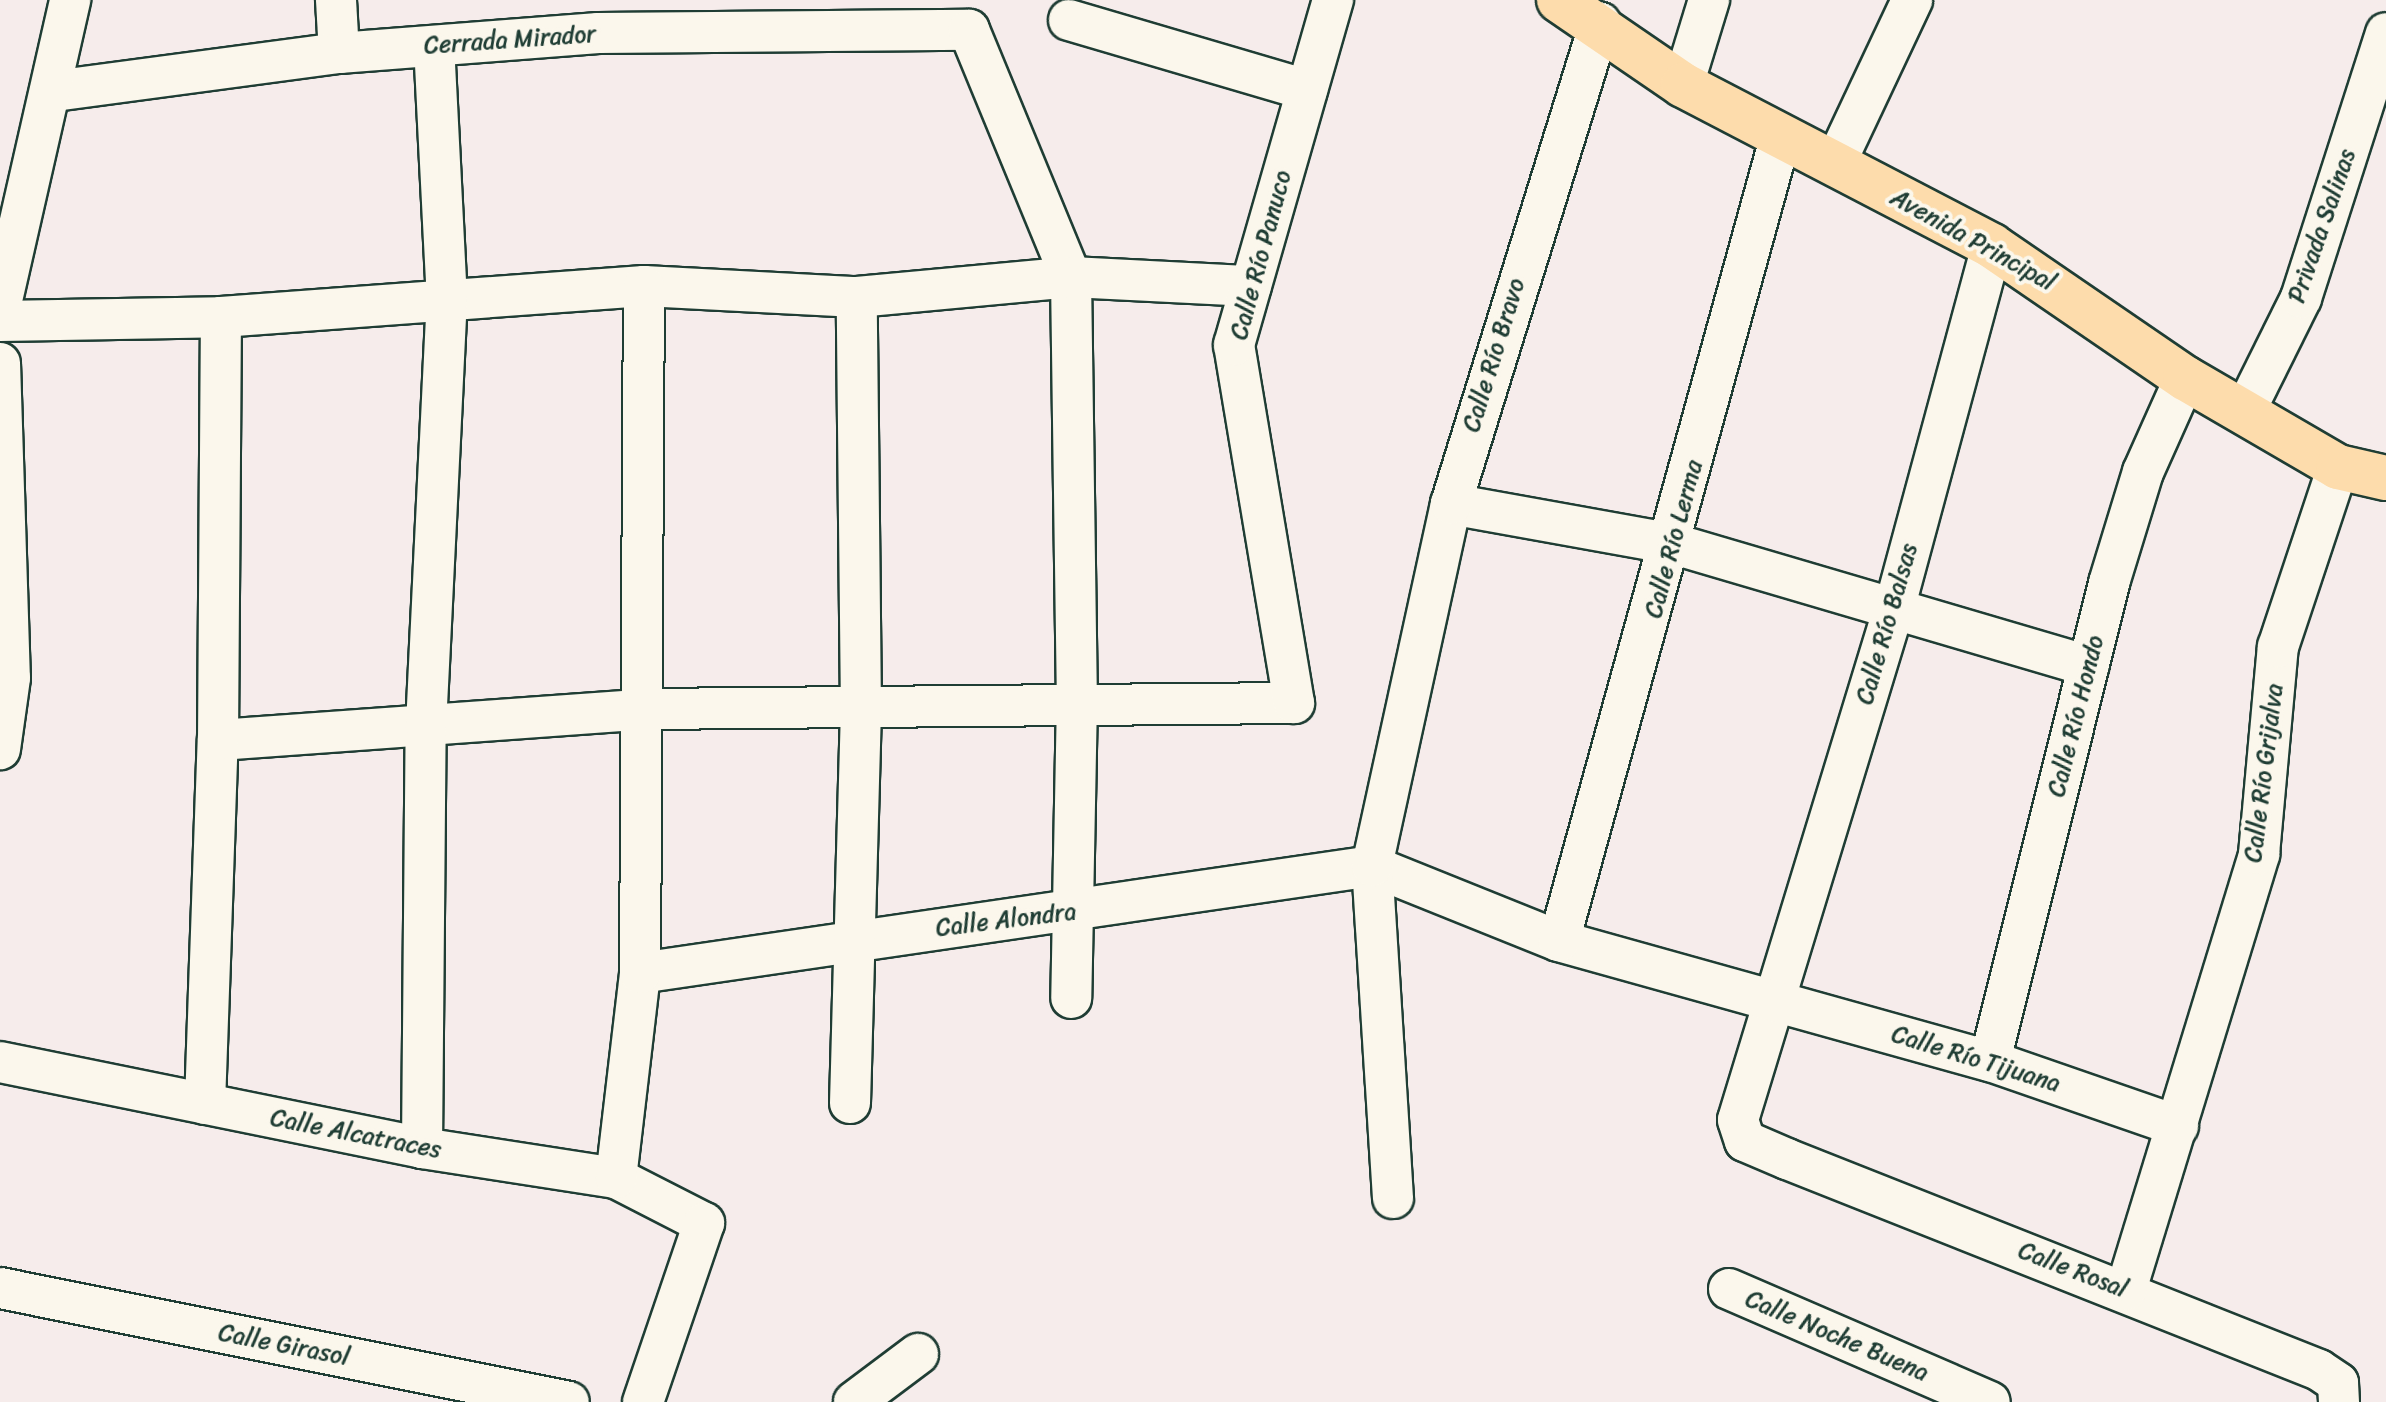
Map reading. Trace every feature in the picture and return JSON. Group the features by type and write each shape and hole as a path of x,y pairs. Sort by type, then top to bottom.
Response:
{"main road":[{"name":"Avenida Principal","path":"1559,0 1600,23 1683,85 1992,246 2185,378 2244,413 2338,467 2386,478"}],"street":[{"path":"0,309 54,91 70,0"},
{"path":"336,0 339,53"},
{"name":"Calle Río Panuco","path":"1077,699 1294,703 1234,345 1333,0"},
{"path":"1683,85 1709,0"},
{"path":"1835,164 1912,0"},
{"name":"Cerrada Mirador","path":"54,91 339,53 434,46 594,16 969,30 1071,277"},
{"path":"1069,20 1307,90"},
{"name":"Calle Río Bravo","path":"1372,866 1451,504 1600,23"},
{"name":"Privada Salinas","path":"2244,413 2301,298 2386,33"},
{"path":"422,1148 426,726 447,301 434,46"},
{"name":"Calle Río Lerma","path":"1559,941 1674,544 1781,135"},
{"name":"Calle Río Balsas","path":"1787,1159 1745,1141 1738,1120 1771,999 1894,608 1992,246"},
{"path":"0,321 221,317 644,286 857,297 1071,277 1251,286"},
{"path":"1071,277 1077,699 1070,912 1071,998"},
{"path":"616,1178 640,973 646,709 644,286"},
{"path":"850,1103 858,938 861,712 857,297"},
{"path":"205,1104 218,740 221,317"},
{"path":"0,363 10,678 0,749"},
{"name":"Calle Río Hondo","path":"1990,1061 2088,666 2143,472 2185,378"},
{"name":"Calle Río Grijalva","path":"2126,1290 2259,854 2278,647 2338,467"},
{"path":"1451,504 1674,544 2088,666"},
{"path":"218,740 646,709 861,712 1077,699"},
{"path":"1372,866 1393,1198"},
{"name":"Calle Río Tijuana","path":"1372,866 1559,941 1990,1061 2178,1126"},
{"name":"Calle Alondra","path":"640,973 858,938 1070,912 1372,866"},
{"name":"Calle Alcatraces","path":"0,1062 422,1148 616,1178 704,1223 643,1402"},
{"name":"Calle Rosal","path":"1787,1159 2126,1290 2319,1370 2338,1383 2339,1402"},
{"name":"Calle Girasol","path":"0,1288 569,1402"},
{"name":"Calle Noche Buena","path":"1729,1289 1990,1402"},
{"path":"854,1402 918,1354"}]}
